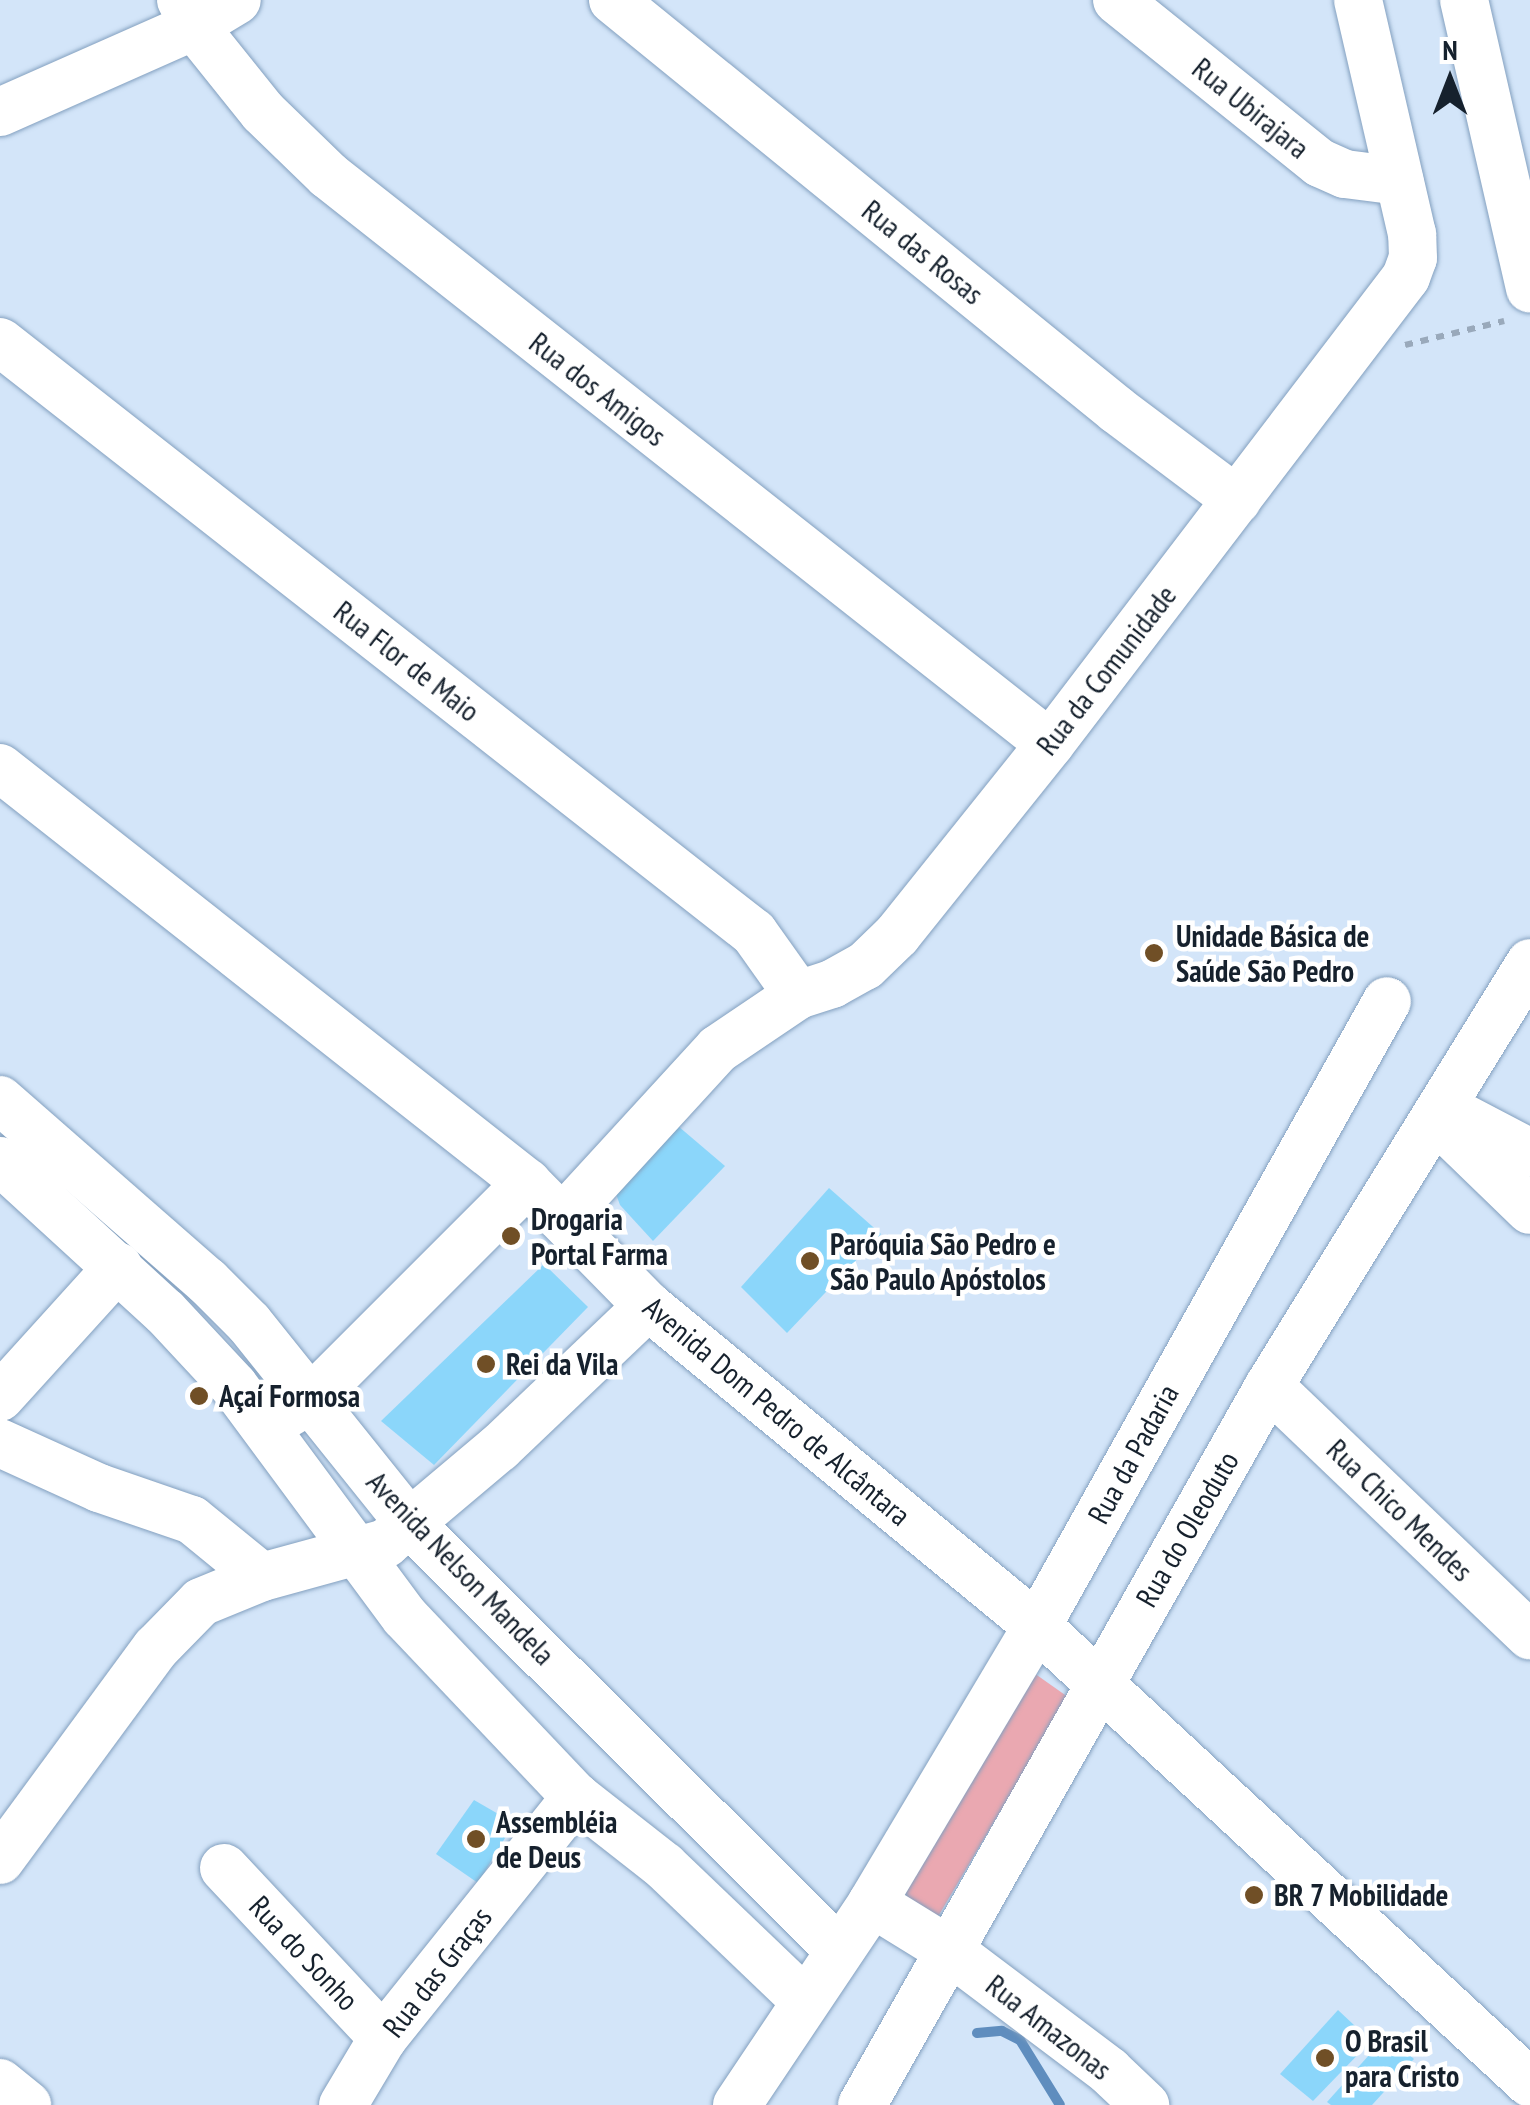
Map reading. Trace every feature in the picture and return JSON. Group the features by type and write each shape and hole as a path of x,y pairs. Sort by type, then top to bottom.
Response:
{"street":[{"path":"0,112 188,13 238,0"},
{"name":"Rua das Rosas","path":"613,0 1117,410 1237,500"},
{"name":"Rua Ubirajara","path":"1117,0 1320,163 1345,174 1400,181"},
{"name":"Rua da Comunidade","path":"564,1217 718,1049 798,995 832,984 865,966 897,935 1050,744 1406,277 1413,258 1400,181 1358,0"},
{"path":"1464,0 1524,288"},
{"name":"Rua dos Amigos","path":"188,13 263,112 328,175 1050,744"},
{"name":"Rua Flor de Maio","path":"0,342 754,933 798,995"},
{"name":"Avenida Dom Pedro de Alcântara","path":"0,768 528,1182 648,1306 1037,1626 1530,2083"},
{"name":"Rua do Oleoduto","path":"862,2105 1270,1386 1530,963"},
{"name":"Rua da Padaria","path":"872,1902 1037,1626 1387,1002"},
{"name":"Avenida Nelson Mandela","path":"0,1100 208,1281 249,1323 410,1524 840,1950"},
{"path":"1438,1113 1530,1153"},
{"path":"1438,1113 1530,1210"},
{"name":"Avenida Nelson Mandela","path":"2,1168 118,1267 234,1386 404,1617 576,1797 664,1866 804,2000"},
{"path":"266,1426 310,1400 528,1182"},
{"path":"0,1397 118,1267"},
{"path":"0,1860 176,1623 201,1602 262,1577 386,1542 499,1448 648,1306"},
{"name":"Rua Chico Mendes","path":"1270,1386 1530,1636"},
{"path":"0,1442 99,1488 192,1520 262,1577"},
{"name":"Rua das Graças","path":"343,2105 384,2038 576,1797"},
{"name":"Rua do Sonho","path":"224,1868 384,2038"},
{"path":"737,2105 872,1902"},
{"name":"Rua Amazonas","path":"872,1902 950,1952 1109,2071 1145,2105"},
{"path":"0,2083 27,2105"}],"path":[{"path":"1344,359 1524,288"}],"shaded area":[{"path":"1024,1666 1068,1697 936,1920 890,1892"}],"building":[{"path":"678,1126 725,1166 653,1241 620,1205 616,1194"},
{"name":"Paróquia São Pedro e São Paulo Apóstolos","path":"829,1188 881,1234 787,1333 741,1287"},
{"name":"Rei da Vila","path":"544,1264 588,1307 434,1465 381,1421"},
{"name":"Assembléia de Deus","path":"474,1800 514,1823 478,1883 436,1854"},
{"name":"O Brasil para Cristo","path":"1338,2010 1371,2041 1313,2101 1280,2074"},
{"path":"1387,2035 1414,2059 1372,2105 1327,2102"}],"waterway":[{"path":"977,2033 1002,2031 1020,2040 1060,2105"}],"place":[{"name":"Unidade Básica de Saúde São Pedro","path":"1154,953"},
{"name":"Drogaria Portal Farma","path":"511,1236"},
{"name":"Paróquia São Pedro e São Paulo Apóstolos","path":"810,1261"},
{"name":"Rei da Vila","path":"486,1364"},
{"name":"Açaí Formosa","path":"199,1396"},
{"name":"Assembléia de Deus","path":"476,1839"},
{"name":"BR 7 Mobilidade","path":"1254,1895"},
{"name":"O Brasil para Cristo","path":"1325,2058"}]}
